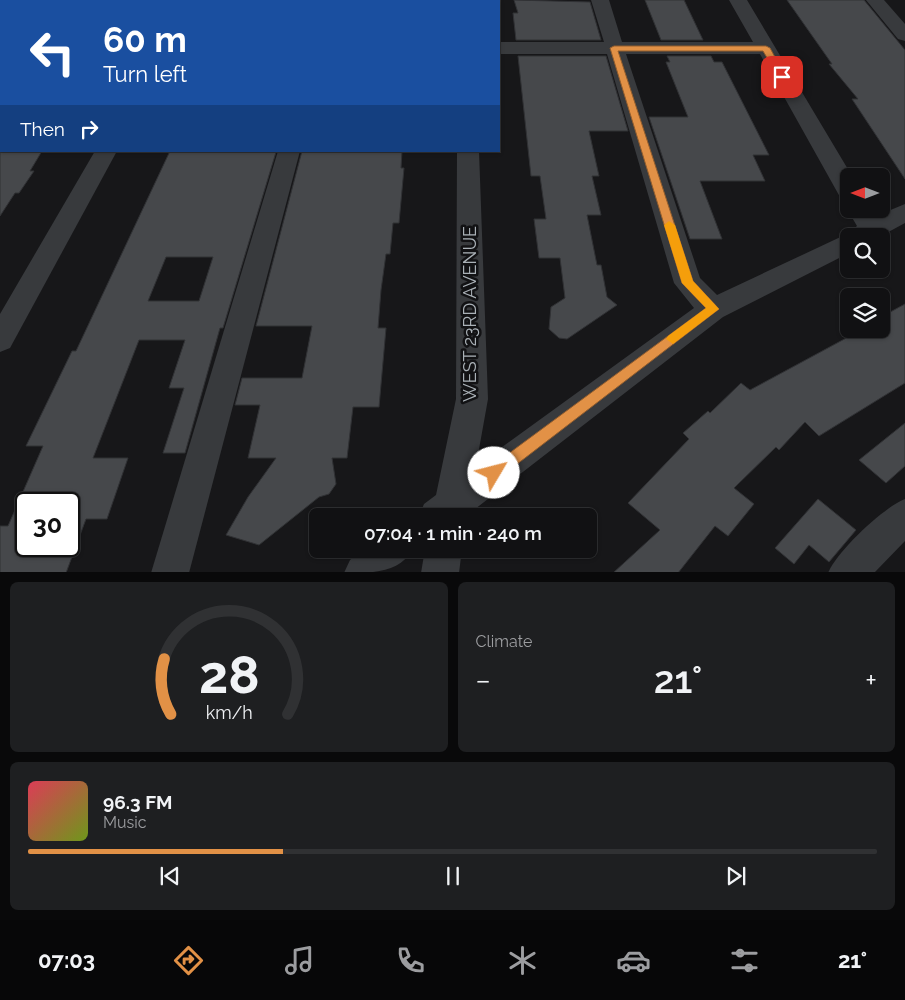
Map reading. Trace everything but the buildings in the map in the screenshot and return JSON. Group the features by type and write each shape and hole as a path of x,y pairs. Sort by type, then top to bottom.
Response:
{"street":[{"path":"600,0 688,283 713,309"},
{"path":"738,0 840,175"},
{"path":"875,0 905,35"},
{"path":"500,48 766,48"},
{"path":"0,340 105,152"},
{"path":"170,572 289,152"},
{"name":"WEST 23RD AVENUE","path":"447,508 472,399 468,152"},
{"path":"875,228 905,212"},
{"path":"453,508 713,309 840,246"},
{"path":"847,572 905,516"},
{"path":"363,572 382,558"},
{"path":"440,572 442,558"}],"slow traffic":[{"path":"669,225 688,283 713,309 673,339"}],"route":[{"path":"494,473 713,309 688,283 614,48 766,48 782,77"}]}
